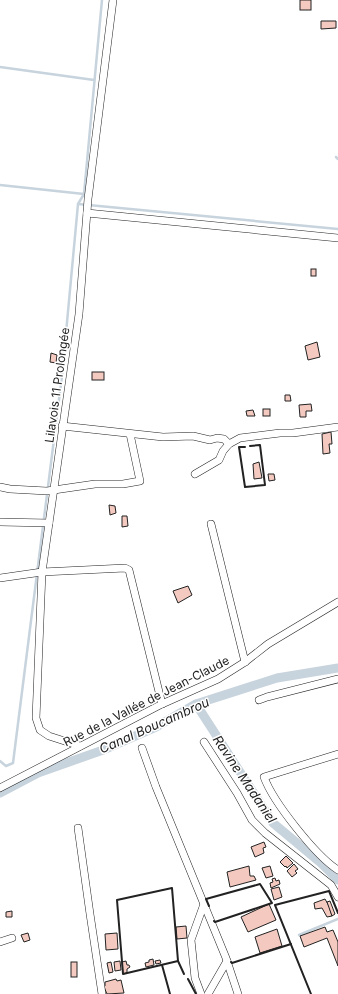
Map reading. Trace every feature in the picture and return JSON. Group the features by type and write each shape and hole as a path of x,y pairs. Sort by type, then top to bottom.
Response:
{"street":[{"name":"Lilavois 11 Prolongée","path":"80,746 49,736 40,730 36,718 42,572 79,314 88,199 113,0"},
{"path":"87,213 338,238"},
{"path":"62,426 163,437 193,436 210,440 217,438 224,440 229,444"},
{"path":"196,474 219,460 223,451 229,444 240,438 338,427"},
{"path":"0,487 10,490 47,491 94,484 124,484 140,481 130,434"},
{"path":"0,522 49,523"},
{"path":"211,524 245,662"},
{"path":"0,578 42,572 125,568 129,570 162,704"},
{"name":"Rue de la Vallée de Jean-Claude","path":"0,788 162,704 218,679 245,662 268,644 338,602"},
{"path":"259,700 338,679"},
{"path":"204,742 237,793 252,820 264,833 332,885 338,897"},
{"path":"142,748 156,787 227,961 238,994"},
{"path":"338,754 264,777 275,799 306,838 330,865 338,870"},
{"path":"78,828 102,994"},
{"path":"201,994 195,978 191,940 204,904"},
{"path":"0,942 12,938"},
{"path":"208,994 227,961"}],"building":[{"path":"300,0 311,0 311,10 300,10"},
{"path":"321,21 336,21 336,28 321,29"},
{"path":"311,269 316,269 316,276 311,276"},
{"path":"317,342 320,357 308,360 305,346"},
{"path":"51,353 57,355 56,363 50,362"},
{"path":"92,372 104,372 104,380 92,380"},
{"path":"285,395 290,395 291,401 285,401"},
{"path":"311,404 312,411 306,411 306,417 300,417 299,405"},
{"path":"263,409 270,409 270,416 263,416"},
{"path":"253,410 255,416 247,416 246,411"},
{"path":"331,432 332,444 329,444 330,453 323,454 322,434"},
{"path":"259,462 262,478 254,479 253,464"},
{"path":"268,474 274,474 275,480 269,481"},
{"path":"109,505 115,506 116,513 110,515"},
{"path":"122,516 127,516 128,526 122,527"},
{"path":"188,586 192,595 178,603 173,591"},
{"path":"264,842 266,847 263,848 264,853 255,857 251,847"},
{"path":"286,856 293,863 287,868 280,862"},
{"path":"294,864 298,869 295,871 297,873 292,877 287,871"},
{"path":"249,866 250,876 254,876 256,880 230,887 227,872"},
{"path":"270,866 273,876 266,878 262,868"},
{"path":"275,878 276,881 279,880 280,884 271,888 270,883 273,882 272,879"},
{"path":"279,887 282,897 274,900 271,889"},
{"path":"325,899 332,916 327,917 322,908 315,909 314,903"},
{"path":"330,901 335,914 332,916 327,902"},
{"path":"269,904 276,920 248,932 241,917"},
{"path":"12,911 12,917 6,917 6,912"},
{"path":"186,926 187,938 177,939 176,927"},
{"path":"325,927 327,932 333,930 338,942 338,966 327,938 304,947 300,936"},
{"path":"277,929 282,946 260,953 255,937"},
{"path":"28,933 30,940 24,942 21,935"},
{"path":"117,933 118,949 106,950 105,934"},
{"path":"153,959 154,965 146,967 145,963"},
{"path":"160,960 161,963 156,964 155,961"},
{"path":"120,961 121,970 115,971 114,962"},
{"path":"126,961 127,965 130,967 127,969 127,973 123,974 122,962"},
{"path":"71,962 77,962 77,977 71,977"},
{"path":"111,962 113,972 109,973 107,963"},
{"path":"116,979 117,981 121,980 124,993 107,994 104,987 105,982"}],"waterway":[{"path":"0,761 6,766 13,763 62,376 78,204 84,194 102,0"},
{"path":"0,67 94,80"},
{"path":"0,185 84,194"},
{"path":"78,204 338,229"},
{"name":"Canal Boucambrou","path":"0,793 38,773 103,750 156,727 196,704 277,678 338,668"},
{"name":"Ravine Madaniel","path":"196,704 273,823 321,863 338,880"},
{"path":"299,935 338,919"}],"wall":[{"path":"245,447 239,447 245,487 265,485 260,445 250,446"},
{"path":"209,906 206,899 260,884 272,903 215,922 214,921"},
{"path":"172,888 178,961 123,974 117,900 172,888"},
{"path":"311,994 275,905 329,891 338,913"},
{"path":"231,962 232,963 291,944"},
{"path":"178,961 184,974"},
{"path":"162,965 170,994"},
{"path":"188,979 196,994"}]}
